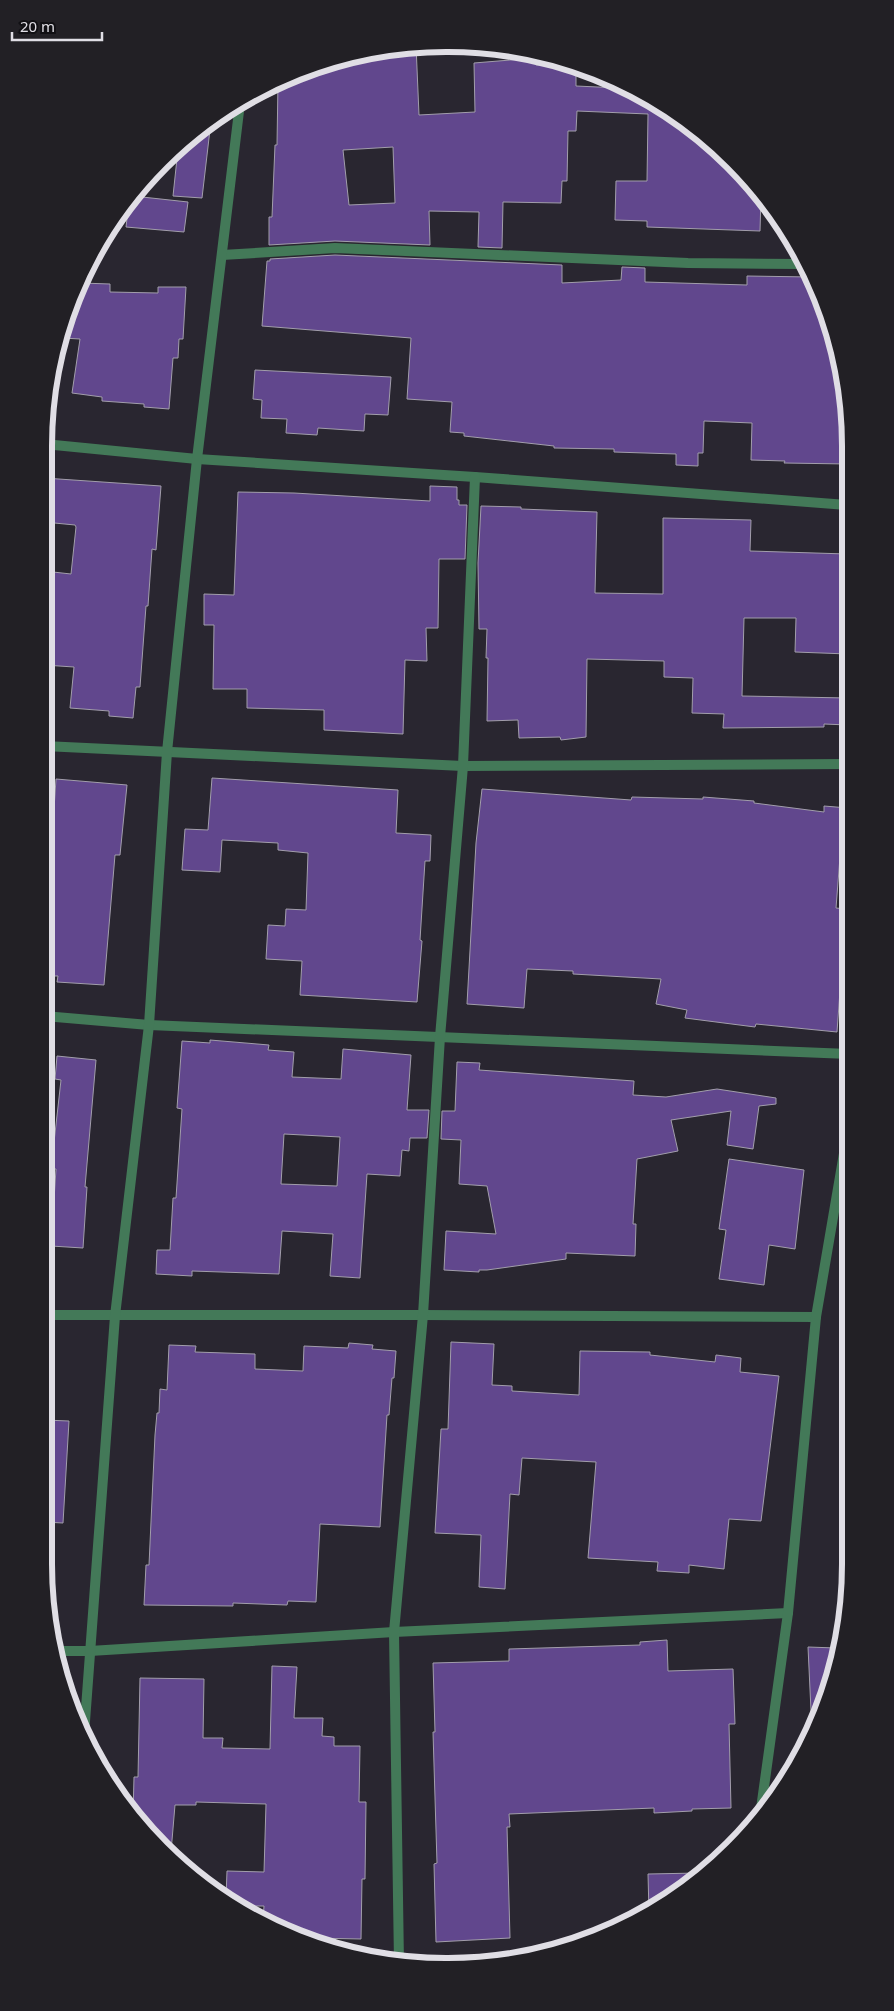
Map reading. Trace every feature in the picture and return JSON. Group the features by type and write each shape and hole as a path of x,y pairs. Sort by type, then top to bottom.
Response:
{"street":[{"path":"85,1720 115,1316 149,1025 167,752 197,459 239,112"},
{"path":"222,255 335,248 688,263 796,264"},
{"path":"52,445 197,459 842,505"},
{"path":"399,1955 394,1632 423,1315 440,1037 463,766 475,478"},
{"path":"52,746 463,766 842,764"},
{"path":"52,1017 149,1025 842,1054"},
{"path":"762,1801 788,1612 816,1318 842,1165"},
{"path":"52,1315 423,1315 816,1318"},
{"path":"62,1651 788,1612"}],"building":[{"path":"416,54 419,115 475,112 474,63 524,60 536,63 536,65 545,65 576,74 576,86 608,87 621,93 644,105 687,134 726,168 760,207 760,231 647,227 647,221 615,220 616,181 647,181 648,114 577,111 576,131 568,131 567,181 562,181 561,203 503,202 502,248 478,247 479,212 429,211 430,245 335,241 269,245 269,217 272,217 275,145 277,145 278,91 320,73 370,60","holes":["393,147 395,203 349,205 343,150"]},
{"path":"210,132 202,198 173,196 177,160"},
{"path":"142,197 188,202 184,232 126,227 127,216"},
{"path":"335,255 562,265 562,283 621,280 622,267 645,268 645,282 747,285 747,276 803,277 821,320 834,370 841,421 842,464 784,463 785,461 751,460 752,423 704,421 703,453 698,453 698,466 676,465 676,454 614,452 614,449 554,448 554,446 464,436 464,433 450,432 452,402 407,399 411,338 262,326 267,261 270,261 270,259"},
{"path":"89,283 110,284 110,292 158,293 158,287 186,287 183,339 179,339 178,358 173,358 169,409 144,407 144,404 102,401 102,397 72,393 80,339 68,338 73,320"},
{"path":"255,370 391,377 388,415 365,414 364,431 318,428 317,435 286,433 287,419 261,418 262,400 253,399"},
{"path":"52,479 161,486 156,550 152,549 148,606 146,606 140,687 136,687 133,718 109,716 109,711 70,708 74,667 52,666 52,572 71,574 75,525 52,523"},
{"path":"430,486 457,487 459,505 467,505 465,559 439,559 438,628 426,628 427,661 405,660 403,734 324,730 324,710 247,708 247,689 213,689 214,625 204,625 204,594 234,595 238,492 294,493 430,501"},
{"path":"481,506 597,512 595,593 663,594 663,518 751,520 750,551 842,554 842,654 795,652 796,618 744,618 742,696 842,698 842,725 824,724 824,727 723,728 724,714 692,713 693,678 664,677 664,661 587,659 586,737 561,740 560,737 519,738 518,720 487,721 487,629 479,629 478,563"},
{"path":"212,778 398,790 396,833 431,835 430,861 425,861 420,940 422,941 417,1002 300,995 302,961 266,959 268,925 285,926 286,909 306,910 308,853 278,850 278,843 222,840 220,872 182,870 185,829 208,830"},
{"path":"56,779 127,785 120,855 115,855 104,985 57,982 58,976 52,976 52,839"},
{"path":"482,789 631,800 632,797 703,799 703,797 754,801 754,803 824,812 824,806 842,808 842,844 836,908 842,909 842,964 837,1032 756,1024 755,1027 685,1018 687,1010 656,1004 661,979 573,974 573,971 527,969 524,1008 467,1004 476,843"},
{"path":"210,1040 269,1045 268,1050 294,1052 292,1077 341,1079 343,1049 411,1055 407,1110 429,1110 427,1138 410,1138 409,1151 402,1150 400,1176 367,1174 360,1278 330,1276 333,1234 282,1231 279,1274 192,1271 192,1276 156,1274 157,1250 170,1250 173,1198 176,1198 182,1109 177,1108 182,1041 210,1043","holes":["284,1134 340,1137 337,1186 281,1184"]},
{"path":"57,1056 96,1060 85,1187 87,1187 83,1248 52,1246 56,1169 52,1169 52,1160 61,1080 55,1079"},
{"path":"457,1062 480,1063 479,1070 634,1081 633,1095 666,1097 717,1089 776,1098 776,1104 759,1106 753,1149 727,1145 731,1111 671,1120 678,1151 637,1159 633,1224 636,1224 635,1256 566,1253 566,1259 479,1270 479,1272 444,1270 446,1231 496,1234 487,1186 459,1184 461,1140 441,1139 442,1111 455,1111"},
{"path":"729,1159 804,1170 795,1249 769,1245 764,1285 719,1279 726,1230 719,1229"},
{"path":"451,1342 494,1344 492,1385 512,1386 512,1391 579,1395 580,1351 650,1352 650,1355 715,1362 716,1355 741,1358 740,1372 779,1376 761,1521 729,1519 724,1569 689,1565 689,1573 657,1571 658,1562 588,1558 596,1462 522,1458 519,1495 510,1494 505,1589 479,1587 481,1535 435,1533 441,1429 448,1429"},
{"path":"349,1343 373,1345 372,1349 396,1351 389,1415 387,1415 380,1527 320,1524 316,1602 288,1601 287,1605 233,1603 233,1606 144,1605 146,1565 149,1565 157,1413 159,1413 160,1389 167,1390 169,1345 196,1346 195,1352 255,1354 255,1369 303,1371 304,1346 348,1348"},
{"path":"52,1420 69,1421 63,1523 52,1522"},
{"path":"667,1640 668,1671 733,1669 735,1724 729,1724 731,1808 692,1809 692,1811 654,1813 654,1808 509,1814 510,1827 507,1827 510,1938 436,1942 434,1864 437,1863 433,1663 509,1661 509,1649 640,1645 640,1642"},
{"path":"808,1647 832,1648 821,1691 811,1715"},
{"path":"272,1666 297,1667 294,1718 323,1718 322,1736 334,1737 334,1746 360,1746 359,1802 366,1802 365,1879 362,1879 361,1939 320,1938 263,1913 264,1906 250,1906 226,1891 227,1871 264,1872 266,1804 196,1802 196,1805 175,1805 171,1846 150,1824 133,1803 134,1777 138,1777 140,1678 204,1679 203,1738 223,1738 222,1748 270,1749"},
{"path":"692,1873 649,1903 648,1874"}]}
